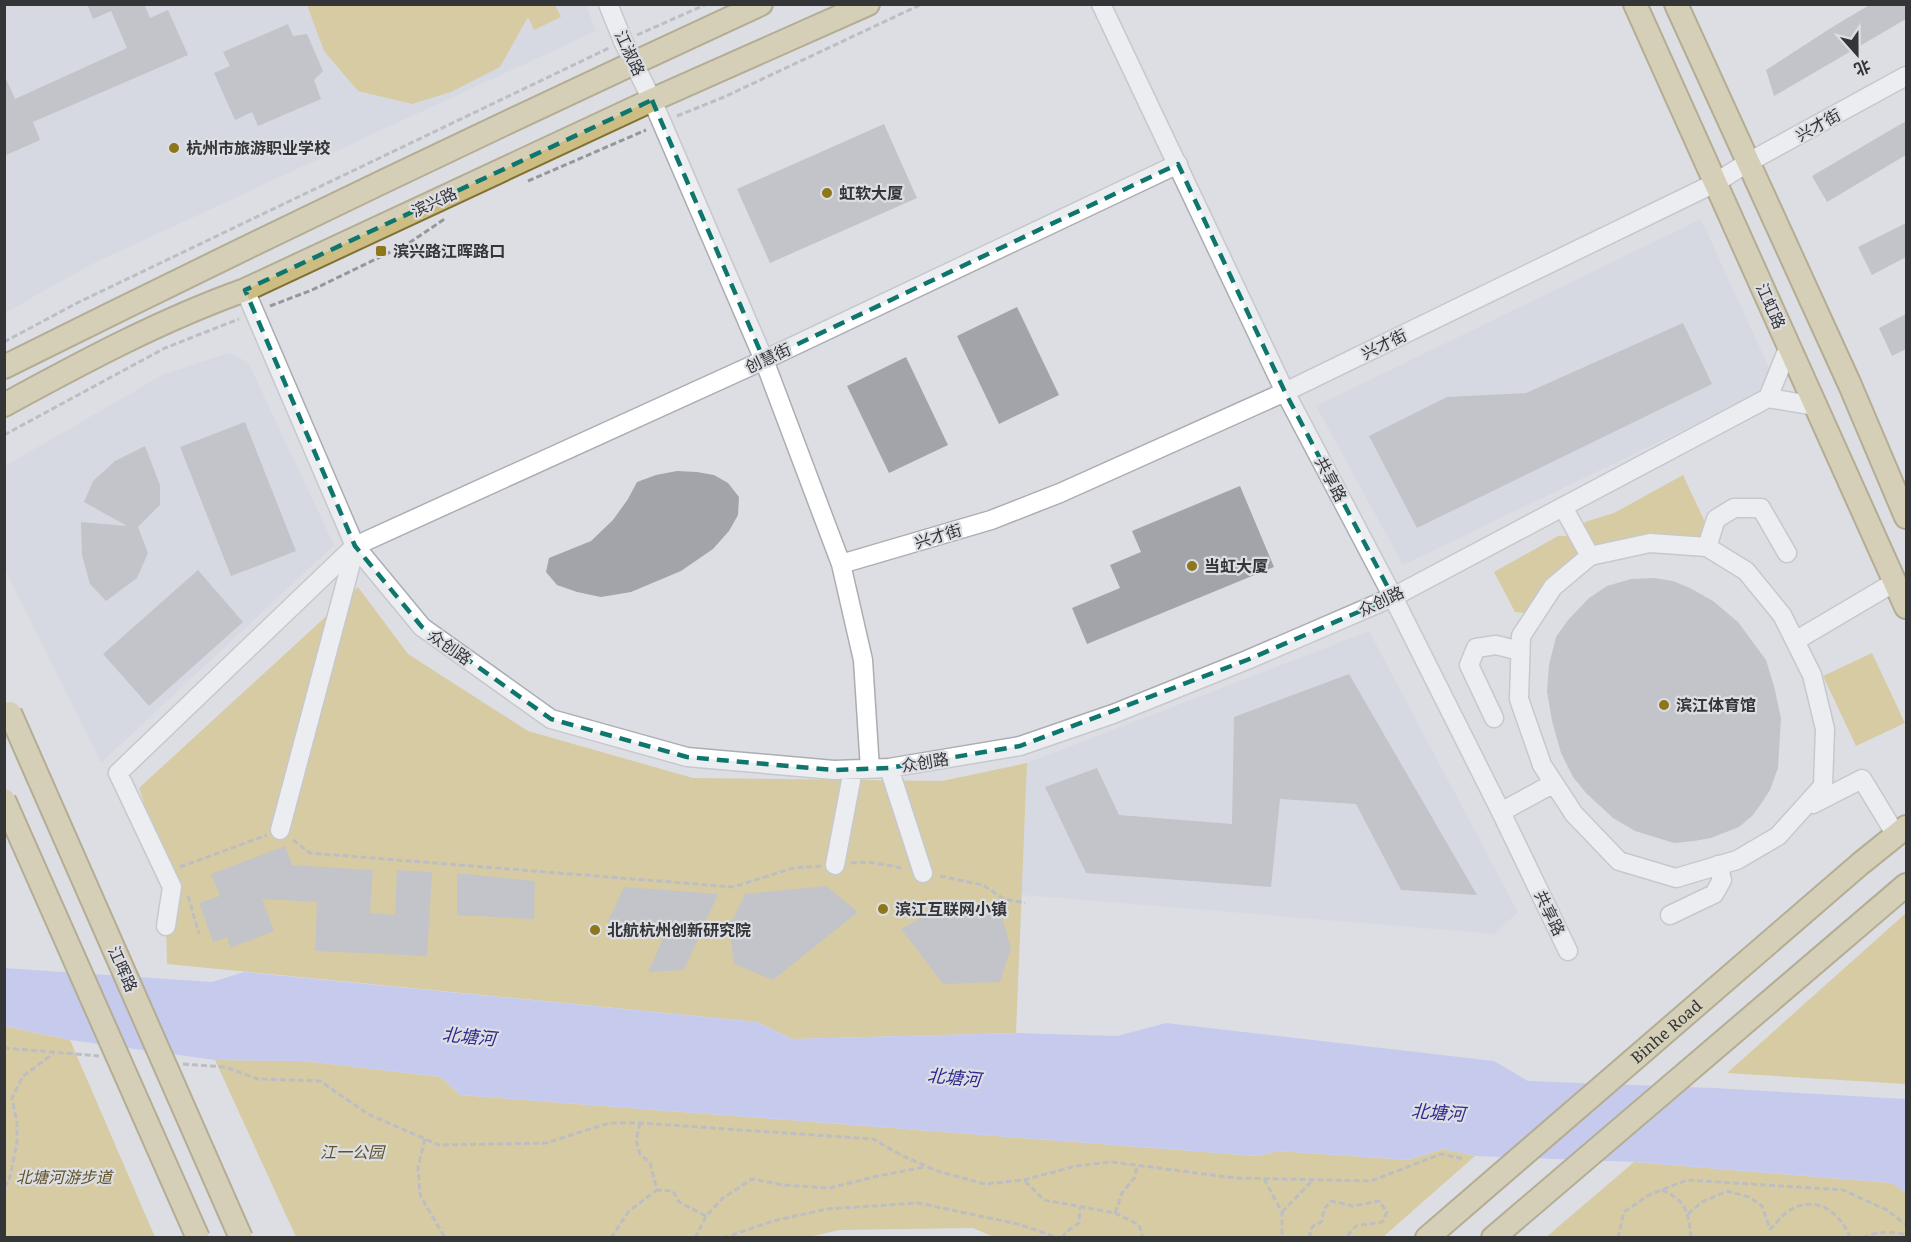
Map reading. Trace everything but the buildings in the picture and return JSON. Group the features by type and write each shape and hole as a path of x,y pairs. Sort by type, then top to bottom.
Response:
{"main road":[{"path":"4,367 183,278 760,4"},
{"name":"滨兴路","path":"4,405 96,355 202,305 245,290 652,100 868,4"},
{"name":"江虹路","path":"1635,4 1906,607"},
{"path":"1676,4 1850,385 1906,516"},
{"name":"江晖路","path":"7,707 241,1238"},
{"path":"4,800 198,1238"},
{"name":"Binhe Road","path":"1427,1238 1901,831"},
{"path":"1493,1238 1899,892"}],"street":[{"name":"江淑路","path":"608,4 764,360 841,564 863,660 861,769 835,865"},
{"name":"共享路","path":"1101,4 1285,392 1393,597 1568,951"},
{"name":"兴才街","path":"841,564 1001,516 1060,493 1285,392 1716,183 1747,163 1906,76"},
{"name":"创慧街","path":"166,926 171,887 118,773 355,546 764,360 1178,164"},
{"name":"众创路","path":"245,290 355,546 422,627 551,719 687,757 834,770 890,768 1020,746 1113,714 1393,597 1768,398"},
{"path":"1789,346 1768,398 1816,406"},
{"path":"1563,507 1590,556"},
{"path":"1707,547 1716,519 1734,508 1761,508 1787,553"},
{"path":"1650,543 1707,547 1746,571 1782,615 1812,675 1825,729 1823,786 1778,837 1737,860 1676,878 1619,861 1574,814 1542,765 1519,699 1521,636 1553,587 1590,556 1650,543"},
{"path":"280,830 355,546"},
{"path":"1795,641 1895,582"},
{"path":"1494,718 1469,665 1476,648 1496,645 1520,651"},
{"path":"890,768 923,873"},
{"path":"1801,810 1862,779 1901,831"},
{"path":"1501,812 1554,783"},
{"path":"1670,915 1714,894 1722,880 1718,865"}],"path":[{"path":"4,342 77,303 623,41 706,4"},
{"path":"521,184 724,97 922,4"},
{"path":"4,435 165,348 312,290 409,243 447,218"},
{"path":"180,867 280,830 310,853 733,886 793,868 860,862 885,864 983,885 1004,899 1025,903"},
{"path":"186,890 199,934"},
{"path":"4,1048 100,1056"},
{"path":"4,1187 9,1181 17,1143 17,1123 12,1098 23,1077 55,1053"},
{"path":"179,1063 225,1067 258,1079 320,1081 368,1114 439,1145 546,1143 609,1123 640,1123 873,1139 927,1166 985,1184 1024,1180 1076,1166 1112,1162 1235,1178 1371,1181 1442,1154 1464,1159"},
{"path":"640,1123 636,1140 640,1154 650,1163 657,1190"},
{"path":"425,1139 418,1167 420,1195 445,1238"},
{"path":"1115,1213 1122,1193 1135,1177 1137,1165"},
{"path":"695,1238 706,1216 723,1198 752,1179 783,1185 830,1188 927,1166"},
{"path":"1264,1179 1282,1212 1282,1238"},
{"path":"1024,1180 1044,1200 1115,1213 1139,1225 1143,1238"},
{"path":"1282,1212 1314,1180"},
{"path":"1618,1238 1624,1212 1649,1195 1687,1180 1843,1190 1887,1210 1906,1225"},
{"path":"611,1238 628,1211 657,1190 673,1191 679,1202 706,1216"},
{"path":"1662,1190 1674,1195 1687,1211 1691,1238"},
{"path":"1688,1214 1702,1202 1727,1191 1749,1197 1762,1206 1770,1229 1787,1212 1805,1203 1826,1207 1845,1225 1850,1238"},
{"path":"1309,1238 1312,1227 1322,1221 1324,1209 1331,1201 1353,1206 1380,1201 1387,1212 1382,1222 1356,1226 1345,1238"},
{"path":"723,1238 773,1221 827,1209 918,1203 1018,1224 1061,1238 1080,1223 1080,1208"},
{"path":"1863,1238 1870,1233 1906,1235"}],"highlighted area":[{"path":"652,100 764,360 1178,164 1285,392 1393,597 1247,660 1020,746 889,768 834,770 687,757 551,719 422,627 355,546 245,290"}],"shaded area":[{"name":"杭州市旅游职业学校","path":"5,5 586,5 596,31 92,264 5,313"},
{"path":"1701,219 1777,385 1403,565 1316,406"},
{"path":"229,353 248,362 334,545 101,763 5,570 5,466 164,374"},
{"path":"1369,631 1518,912 1495,934 1022,895 1016,1033 1027,763"}],"green space":[{"path":"307,5 555,5 561,17 534,30 528,17 500,67 451,92 412,104 358,91 324,51"},
{"path":"1683,475 1705,522 1702,538 1649,535 1591,547 1581,530 1585,522 1614,513"},
{"path":"1558,536 1571,536 1579,548 1576,554 1552,576 1525,613 1515,612 1494,572"},
{"path":"358,587 408,654 528,731 693,778 942,781 1027,763 1016,1033 792,1039 757,1022 167,964 166,926 172,887 139,788"},
{"path":"1872,653 1905,723 1856,746 1823,676"},
{"path":"1906,913 1906,1084 1727,1073"},
{"name":"北塘河游步道","path":"4,1026 70,1040 155,1237 5,1237"},
{"name":"江一公园","path":"215,1060 304,1061 441,1077 460,1095 1257,1156 1278,1151 1408,1160 1443,1149 1475,1156 1383,1237 996,1238 973,1228 840,1230 804,1238 296,1237"},
{"path":"1634,1162 1892,1183 1906,1193 1906,1237 1545,1238"}],"water":[{"name":"北塘河","path":"4,968 212,982 244,972 757,1022 792,1039 1016,1033 1117,1036 1166,1023 1494,1061 1528,1081 1715,1088 1906,1099 1906,1193 1892,1183 1634,1162 1475,1156 1443,1149 1408,1160 1278,1151 1257,1156 460,1095 441,1077 304,1061 215,1060 70,1040 5,1026"}],"place":[{"name":"杭州市旅游职业学校","path":"174,148"},
{"name":"虹软大厦","path":"827,193"},
{"name":"滨兴路江晖路口","path":"381,251"},
{"name":"当虹大厦","path":"1192,566"},
{"name":"滨江体育馆","path":"1664,705"},
{"name":"滨江互联网小镇","path":"883,909"},
{"name":"北航杭州创新研究院","path":"595,930"}]}
